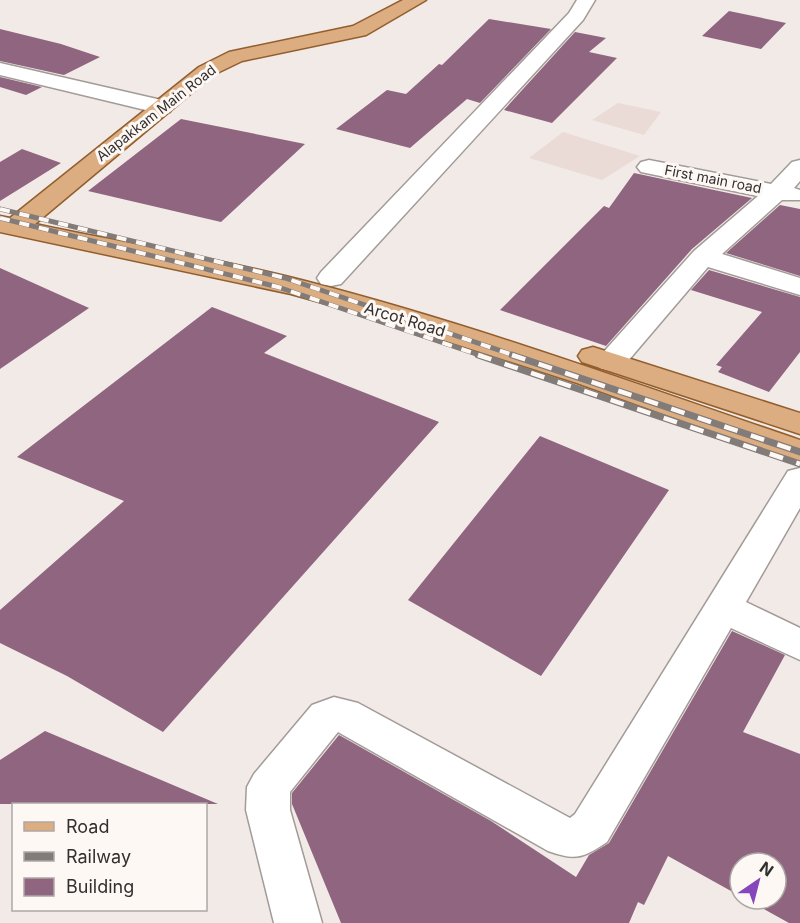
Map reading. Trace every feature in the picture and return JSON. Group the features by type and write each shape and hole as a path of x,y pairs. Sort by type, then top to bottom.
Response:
{"main road":[{"name":"Alapakkam Main Road","path":"151,105 197,60 215,51 338,28 353,23 394,0"},
{"name":"Alapakkam Main Road","path":"11,213 151,105 206,71 236,56 359,31 417,0"},
{"name":"Arcot Road","path":"11,213 331,278 611,362 800,424"},
{"name":"Arcot Road","path":"11,213 372,308 588,377 800,453"}],"street":[{"path":"331,278 568,25 586,0"},
{"path":"0,69 151,105"},
{"name":"First main road","path":"649,167 789,194"},
{"path":"789,194 800,167"},
{"name":"First main road","path":"611,362 703,257 789,194"},
{"path":"703,257 800,286"},
{"path":"298,923 268,810 267,795 280,770 326,717 334,714 344,715 564,837 574,839 591,828 800,479"},
{"path":"723,607 800,645"}],"shaded area":[{"path":"618,103 661,112 644,135 592,120"},
{"path":"563,132 640,156 602,180 529,158"}],"building":[{"path":"729,11 786,23 761,49 702,36"},
{"path":"489,19 551,29 480,103 467,99 410,148 336,129 387,90 406,94 439,64 442,65"},
{"path":"0,29 61,44 100,57 64,75 0,61"},
{"path":"575,32 606,38 589,52 617,58 552,123 504,110"},
{"path":"0,77 42,87 26,95 0,87"},
{"path":"181,119 305,144 221,222 88,191"},
{"path":"22,149 61,163 0,201 0,162"},
{"path":"634,173 752,198 692,249 606,346 500,310 604,206 609,208"},
{"path":"780,205 800,209 800,276 726,253"},
{"path":"0,268 89,308 0,369"},
{"path":"709,270 800,297 800,352 769,392 718,372 722,367 716,365 762,312 691,290"},
{"path":"212,307 287,336 264,353 439,422 163,732 67,676 0,643 0,610 124,501 17,457"},
{"path":"540,436 669,490 541,676 408,600"},
{"path":"732,631 785,655 743,732 800,754 800,923 789,923 768,911 788,911 788,851 728,851 728,889 668,856 644,905 638,902 629,923 341,923 292,804 292,793 339,735 491,821 576,877 589,855 609,843"},
{"path":"45,731 218,804 0,804 0,760"}],"railway":[{"path":"0,209 285,278 516,356"},
{"path":"0,218 278,287 482,356"},
{"path":"478,355 800,464"},
{"path":"512,355 800,452"}]}
